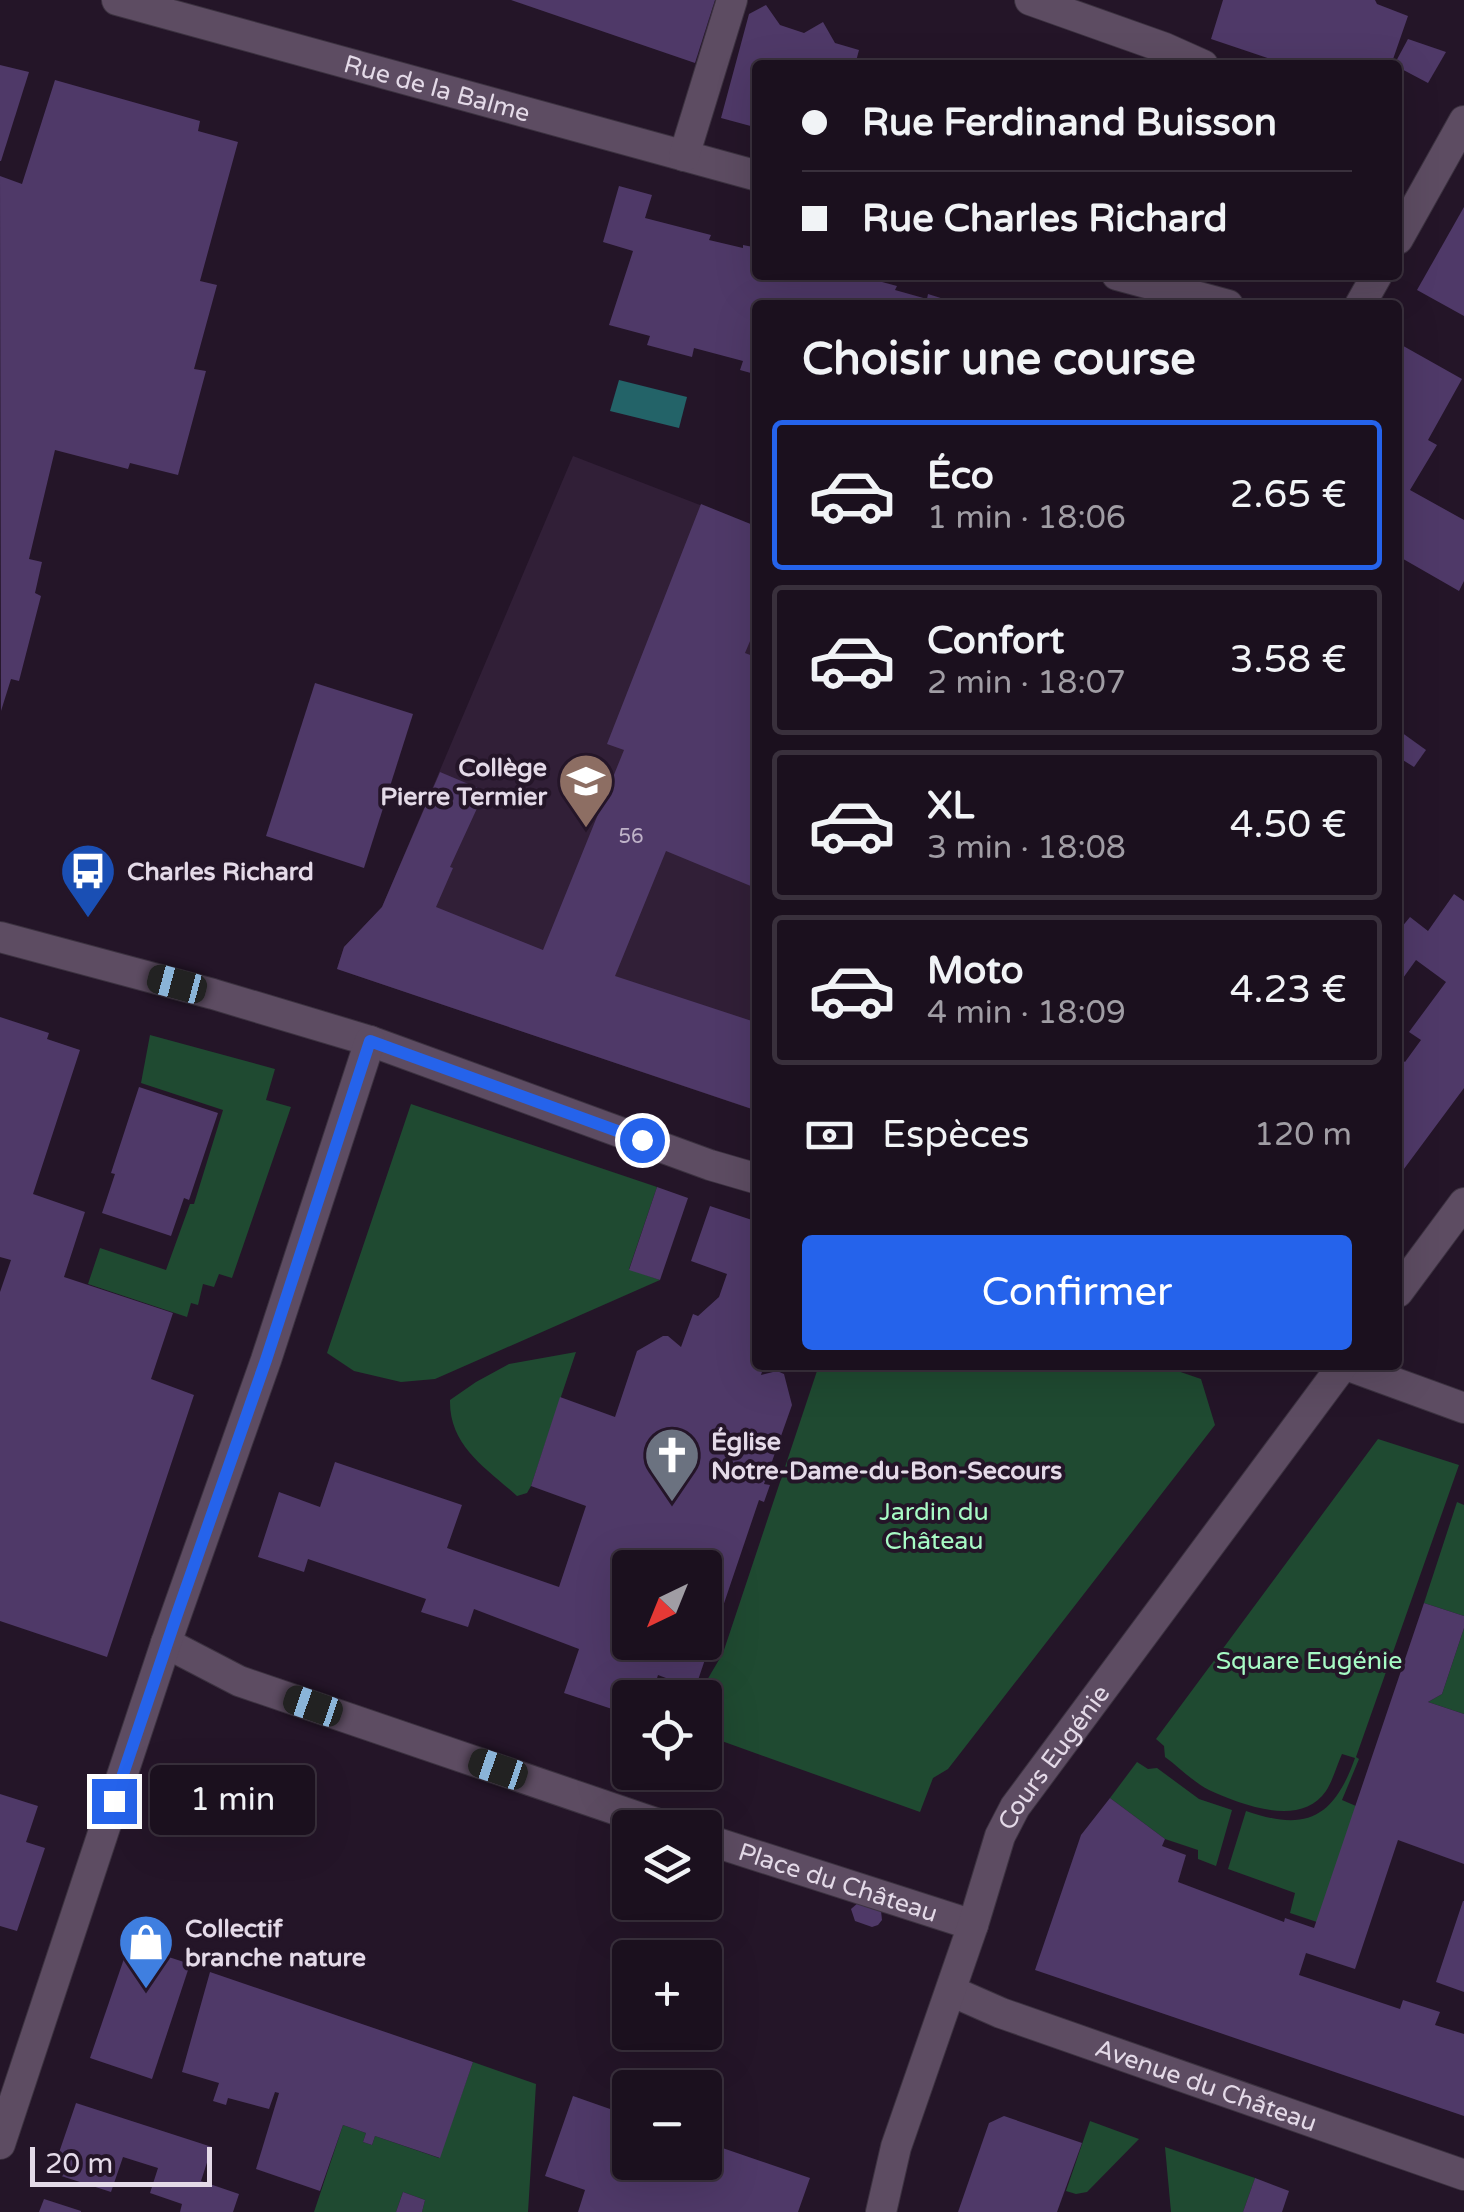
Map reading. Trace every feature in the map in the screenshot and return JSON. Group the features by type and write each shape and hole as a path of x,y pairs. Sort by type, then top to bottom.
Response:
{"street":[{"name":"Rue de la Balme","path":"117,0 752,174"},
{"path":"684,156 732,0"},
{"path":"1030,0 1163,57"},
{"path":"1402,231 1464,120"},
{"path":"1136,280 1210,300"},
{"path":"0,937 370,1041 752,1177"},
{"path":"0,2144 370,1041"},
{"path":"1402,1287 1464,1203"},
{"name":"Cours Eugénie","path":"882,2212 896,2147 1000,1836 1015,1807 1340,1370"},
{"path":"1358,1370 1464,1408"},
{"path":"166,1644 239,1681 617,1810"},
{"name":"Place du Château","path":"722,1845 973,1926"},
{"name":"Avenue du Château","path":"951,1991 1002,2014 1464,2175"}],"shaded area":[{"path":"619,380 687,397 679,428 610,411"},
{"name":"Collège Pierre Termier","path":"573,456 752,525 752,1109 337,969 344,947 382,907"}],"green space":[{"path":"150,1035 275,1069 266,1100 291,1107 232,1278 219,1274 214,1287 203,1284 198,1305 191,1303 187,1317 88,1284 100,1248 166,1270 190,1204 194,1204 223,1110 141,1083"},
{"path":"411,1104 657,1187 629,1269 660,1280 435,1379 401,1382 354,1371 327,1353"},
{"path":"576,1352 531,1486 527,1493 517,1496 463,1443 451,1416 450,1400 509,1364"},
{"name":"Jardin du Château","path":"817,1370 1175,1370 1201,1379 1215,1425 948,1769 933,1778 920,1812 722,1741 722,1680 707,1680 722,1655"},
{"name":"Square Eugénie","path":"1378,1439 1459,1465 1342,1800 1356,1806 1317,1922 1290,1913 1295,1893 1228,1869 1246,1811 1285,1820 1315,1815 1338,1795 1355,1758 1342,1754 1326,1791 1315,1802 1302,1809 1270,1810 1203,1787 1165,1757 1164,1746 1156,1739"},
{"path":"1457,1502 1464,1505 1464,1616 1424,1603"},
{"path":"1464,1628 1464,1714 1428,1702 1442,1694"},
{"path":"1137,1762 1148,1769 1157,1768 1199,1799 1232,1810 1216,1866 1198,1859 1198,1850 1165,1839 1110,1798"},
{"path":"473,2062 536,2084 528,2212 422,2212 425,2200 403,2192 396,2212 314,2212 343,2125 366,2133 363,2142 372,2145 375,2136 439,2158"},
{"path":"1090,2121 1139,2139 1087,2192 1076,2194 1066,2191"},
{"path":"1165,2147 1255,2178 1243,2212 1171,2212"}],"building":[{"path":"511,0 715,0 695,63"},
{"path":"1223,0 1375,0 1408,16 1393,60 1273,60 1211,39"},
{"path":"766,5 780,25 804,33 823,22 835,43 859,50 856,60 752,60 752,126 721,118 749,14"},
{"path":"1408,39 1446,52 1428,83 1402,69 1402,60 1397,60"},
{"path":"0,65 29,72 1,161 0,161"},
{"path":"55,80 200,121 198,131 238,142 200,281 217,285 194,369 206,371 178,475 130,463 128,469 55,450 29,559 42,562 35,593 41,596 19,681 11,679 1,711 0,176 22,184"},
{"path":"619,186 652,195 645,218 711,235 709,240 752,247 752,280 875,280 927,299 928,294 947,300 752,300 752,373 740,370 743,361 694,348 692,357 647,345 650,336 609,325 633,251 603,242"},
{"path":"1464,207 1464,316 1417,290"},
{"path":"1402,345 1462,379 1428,440 1437,445 1410,490 1464,520 1464,581 1459,591 1402,558"},
{"path":"701,504 752,525 752,636 745,653 752,656 752,887 666,851 615,976 752,1021 752,1109 337,969 344,947 382,907 440,772 485,791 436,907 543,950 624,750 607,744"},
{"path":"315,683 413,714 364,868 266,836"},
{"path":"1402,733 1426,750 1414,767 1402,760"},
{"path":"1454,894 1464,901 1464,1088 1402,1172 1402,1060 1405,1062 1421,1040 1409,1032 1446,982 1416,960 1402,979 1402,927 1410,917 1428,931"},
{"path":"0,1017 49,1033 47,1039 80,1050 33,1194 85,1212 64,1277 173,1313 151,1379 194,1395 107,1657 0,1621 0,1292 11,1260 0,1257"},
{"path":"139,1087 218,1113 189,1200 184,1198 171,1236 102,1213"},
{"path":"657,1187 688,1198 660,1280 629,1270"},
{"path":"710,1206 752,1220 752,1370 762,1370 761,1375 777,1371 784,1374 792,1405 764,1484 770,1485 764,1502 759,1500 722,1609 722,1550 612,1550 612,1660 705,1660 698,1680 671,1680 658,1675 656,1680 612,1680 612,1709 564,1693 579,1649 474,1609 468,1627 421,1612 426,1599 308,1559 304,1572 258,1557 279,1492 320,1507 335,1462 462,1505 447,1548 559,1587 586,1506 531,1486 560,1397 615,1417 637,1351 663,1336 681,1347 693,1314 698,1316 719,1297 727,1274 691,1261"},
{"path":"1424,1603 1464,1616 1464,1628 1442,1694 1428,1702 1464,1714 1464,1864 1398,1840 1355,1969 1306,1953 1299,1975 1400,2009 1403,2000 1440,2012 1435,2025 1464,2034 1464,2116 1035,1970 1081,1835 1110,1798 1165,1839 1162,1846 1186,1855 1178,1882 1284,1922 1285,1918 1314,1928"},
{"path":"0,1794 38,1806 26,1842 45,1848 17,1931 0,1926"},
{"path":"1464,1901 1464,1992 1436,1982"},
{"path":"859,1902 881,1911 878,1925 855,1921 851,1909"},
{"path":"129,1944 190,1964 152,2079 90,2058"},
{"path":"210,1972 473,2062 440,2158 375,2136 372,2145 363,2142 366,2133 343,2125 320,2191 256,2169 279,2093 275,2092 269,2109 228,2098 226,2105 213,2101 219,2083 182,2072"},
{"path":"573,2096 612,2110 612,2180 722,2180 722,2148 810,2178 798,2212 578,2212 585,2190 545,2176"},
{"path":"76,2103 212,2147 201,2181 239,2194 233,2212 180,2212 182,2204 150,2193 158,2168 123,2157 111,2192 52,2173"},
{"path":"1004,2116 1082,2143 1057,2212 958,2212 989,2123"},
{"path":"1255,2178 1289,2191 1282,2212 1243,2212"},
{"path":"403,2192 425,2200 422,2212 396,2212"},
{"path":"44,2199 81,2211 81,2212 39,2212"}],"place":[{"name":"Collège Pierre Termier","path":"586,830"},
{"name":"Charles Richard","path":"88,920"},
{"name":"Église Notre-Dame-du-Bon-Secours","path":"672,1504"},
{"name":"Collectif branche nature","path":"146,1991"}],"route":[{"path":"114,1801 266,1360 370,1041 642,1140"}]}
